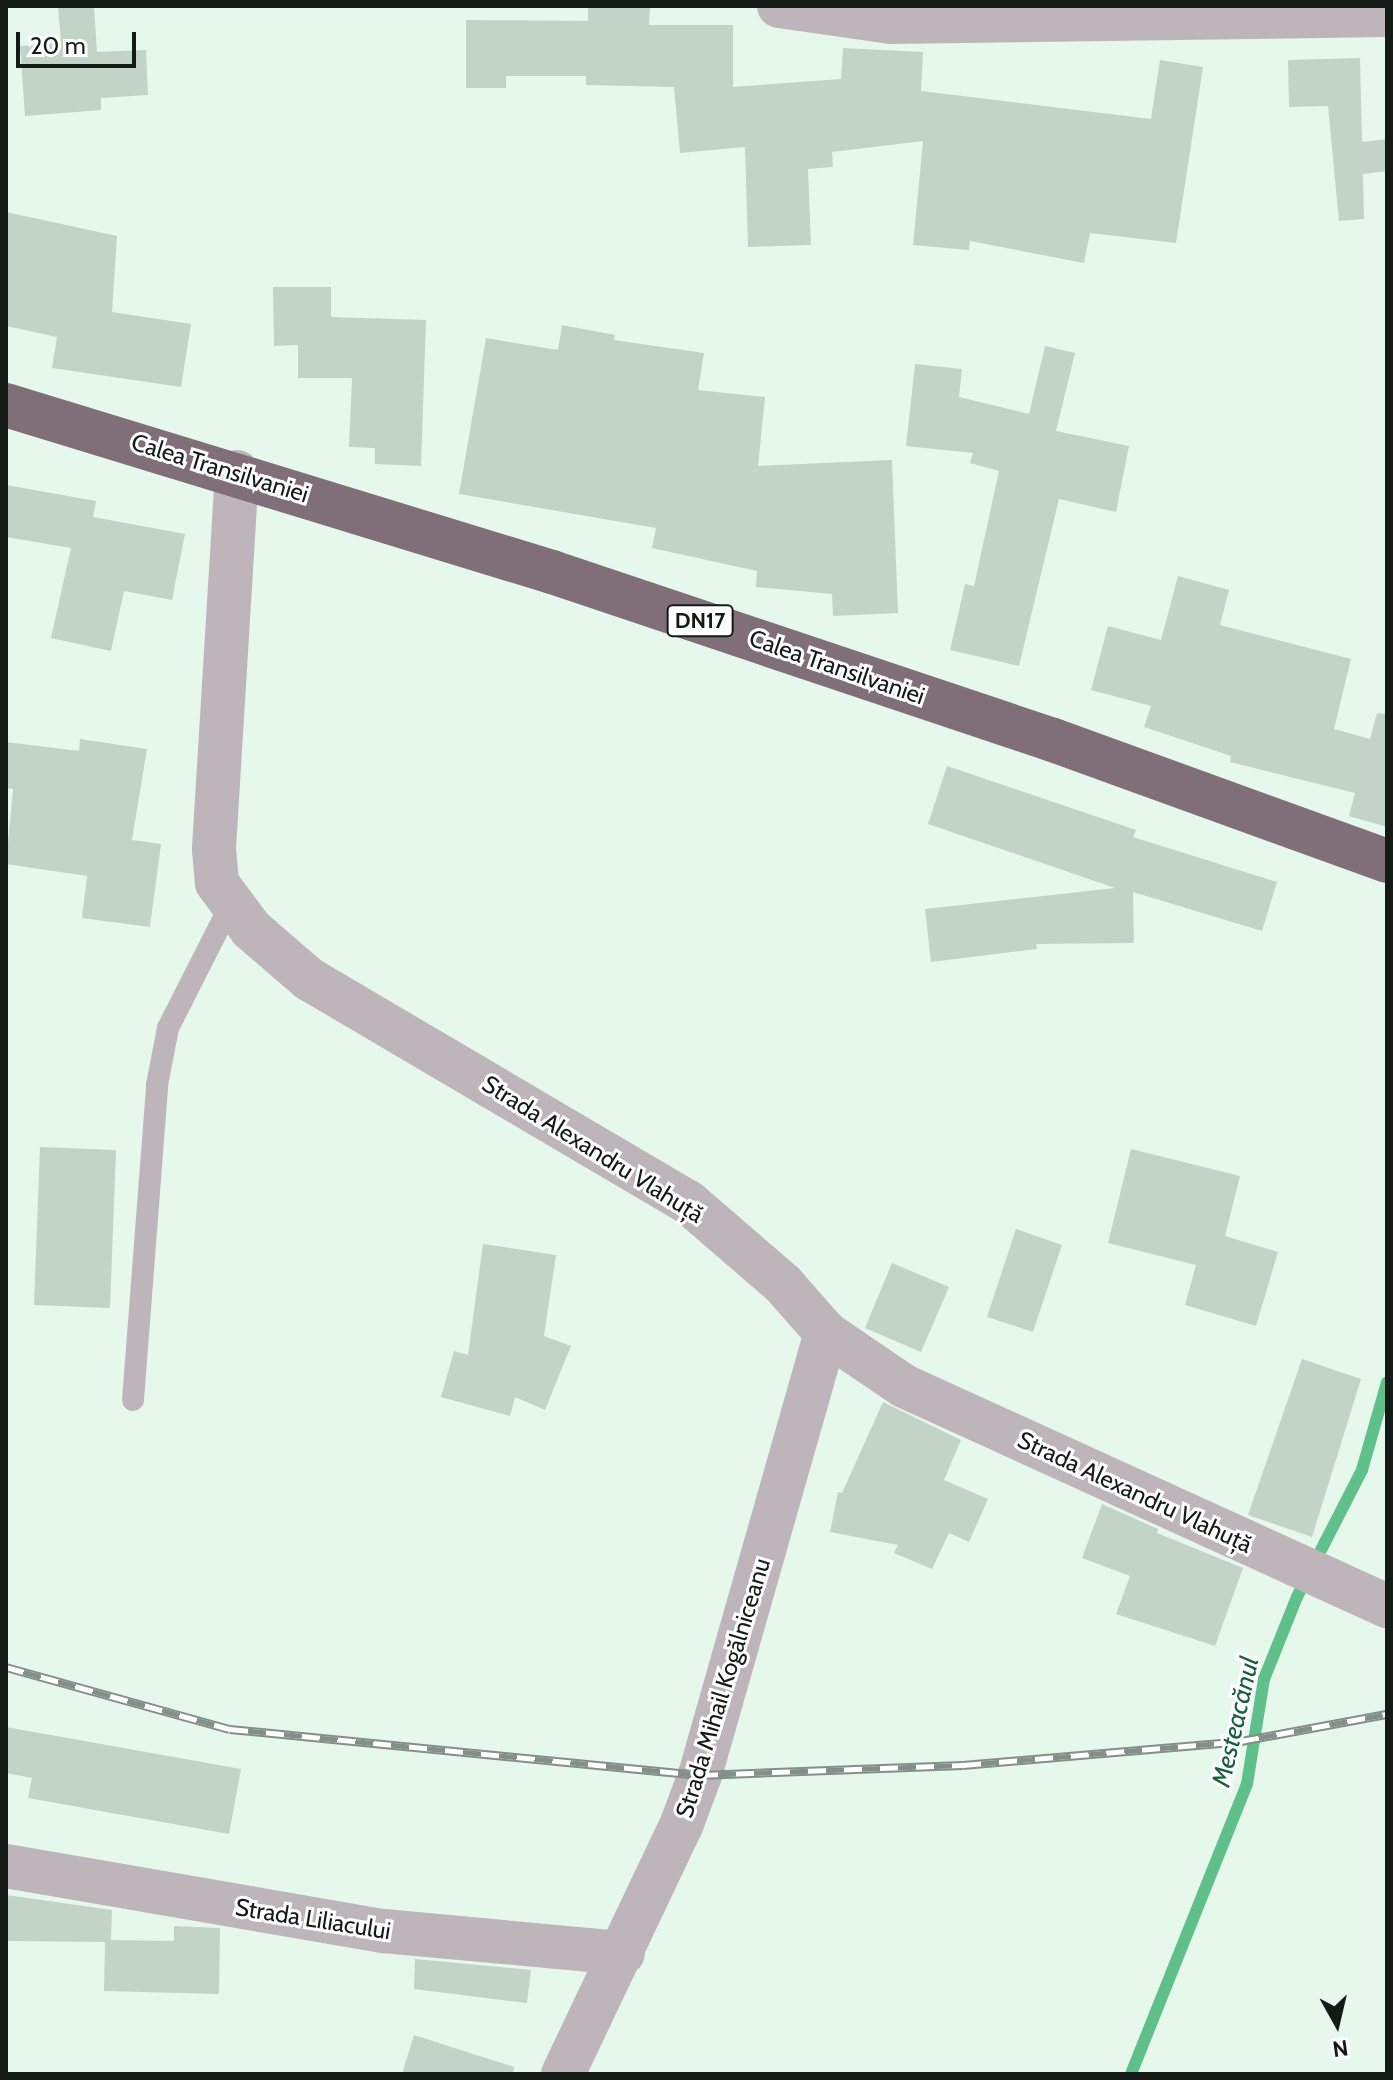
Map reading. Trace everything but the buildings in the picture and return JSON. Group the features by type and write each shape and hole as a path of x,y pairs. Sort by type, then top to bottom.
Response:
{"highway":[{"name":"Calea Transilvaniei","path":"6,405 237,472 1038,734 1387,861"}],"street":[{"path":"779,6 891,22 1387,15"},
{"name":"Strada Alexandru Vlahuță","path":"237,472 214,849 217,883 251,929 309,979 688,1202 783,1284 826,1333 904,1386 1387,1606"},
{"name":"Strada Mihail Kogălniceanu","path":"563,2074 623,1953 700,1775 826,1333"},
{"name":"Strada Liliacului","path":"6,1866 384,1931 623,1953"}],"lane":[{"path":"133,1400 157,1085 168,1028 232,902"}],"waterway":[{"name":"Mesteacănul","path":"1131,2074 1247,1784 1264,1679 1297,1597 1362,1470 1387,1382"}],"railway":[{"path":"6,1667 230,1729 700,1775 963,1765 1241,1741 1387,1714"}]}
